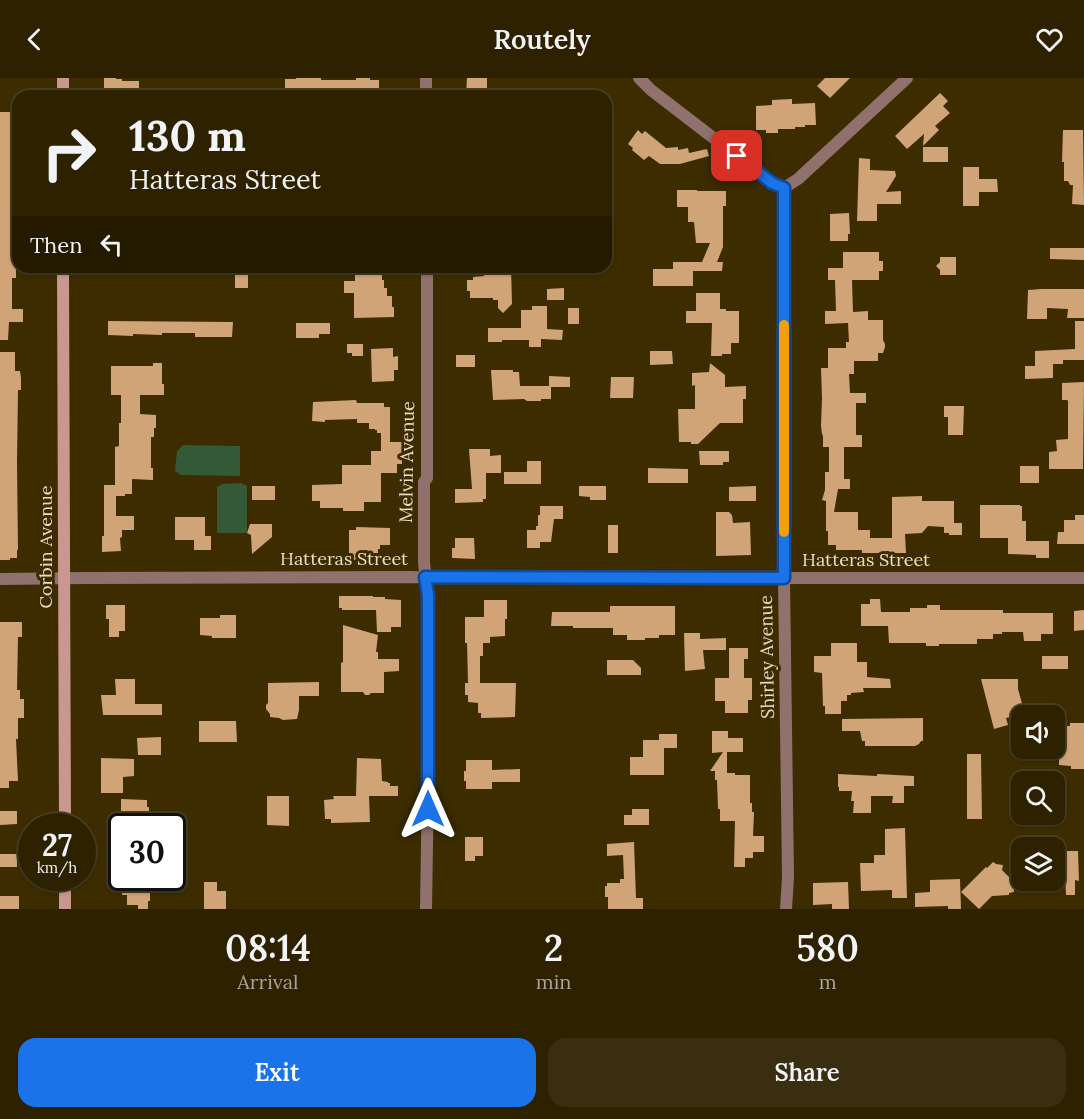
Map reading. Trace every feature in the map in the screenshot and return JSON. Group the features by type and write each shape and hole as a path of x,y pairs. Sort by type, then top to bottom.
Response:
{"main road":[{"name":"Corbin Avenue","path":"63,273 65,813"},
{"path":"65,891 65,909"}],"street":[{"path":"639,78 651,90 772,183 784,188 798,179 906,78"},
{"name":"Shirley Avenue","path":"784,188 784,578 788,877 786,909"},
{"name":"Melvin Avenue","path":"426,909 429,706 428,595 424,563 424,482 427,478 427,273"},
{"name":"Hatteras Street","path":"0,579 1084,578"}],"green space":[{"path":"183,445 240,446 240,476 181,475 175,471 177,451"},
{"path":"241,483 247,486 247,533 217,533 217,487 223,484"}],"building":[{"path":"104,78 139,81 139,90 104,90"},
{"path":"356,78 370,78 370,80 379,80 379,90 285,90 285,79 356,80"},
{"path":"467,78 487,78 487,90 466,90"},
{"path":"825,78 850,78 830,98 817,86"},
{"path":"940,93 948,101 943,106 950,113 935,126 939,130 923,146 924,134 907,149 895,136"},
{"path":"792,99 792,104 815,103 816,125 778,129 778,133 756,130 756,106 772,105 772,100"},
{"path":"0,112 11,112 12,273 16,273 16,278 12,278 12,309 23,309 23,322 9,322 8,340 0,340"},
{"path":"638,130 642,134 645,131 666,148 678,147 678,150 688,148 689,153 707,149 709,156 680,164 660,164 649,156 644,160 628,144"},
{"path":"1063,130 1083,130 1084,205 1072,204 1073,185 1064,181"},
{"path":"923,147 948,147 948,162 923,162"},
{"path":"859,158 870,159 870,170 895,171 896,176 886,192 901,191 901,204 877,204 877,221 857,221"},
{"path":"963,167 979,167 979,179 997,179 998,192 979,192 979,206 963,206"},
{"path":"677,190 726,191 726,206 723,206 723,247 717,262 723,262 722,271 693,271 693,286 653,286 653,269 673,269 673,262 702,262 710,243 696,243 694,222 688,222 688,207 677,207"},
{"path":"849,213 848,241 830,241 830,214"},
{"path":"1050,248 1084,248 1084,260 1050,259"},
{"path":"843,252 879,252 879,261 883,261 883,271 879,271 879,280 852,280 853,312 868,311 868,320 883,320 885,347 883,353 878,353 878,361 854,361 854,374 849,374 850,393 866,393 866,403 856,403 856,435 862,435 862,447 844,447 844,479 850,479 850,489 838,489 834,512 858,512 858,530 870,530 870,538 892,538 892,497 922,496 922,501 954,501 954,523 962,523 962,535 949,535 949,533 944,533 944,527 928,526 922,533 905,534 906,553 862,553 862,550 836,550 836,545 828,545 826,501 822,500 825,490 825,472 829,472 829,447 823,447 821,368 828,368 828,348 846,348 846,342 849,342 848,323 825,324 825,311 836,311 835,280 828,280 828,268 843,268"},
{"path":"940,257 956,257 956,275 940,275 940,270 936,266 940,262"},
{"path":"235,273 248,273 248,288 235,288"},
{"path":"355,273 382,273 387,296 392,296 394,317 354,318 354,293 344,293 344,281 355,281"},
{"path":"484,273 511,273 512,304 503,313 498,308 498,300 470,298 470,291 467,291 467,280 484,276"},
{"path":"564,288 564,300 547,300 547,289"},
{"path":"1084,289 1084,318 1067,318 1068,309 1047,308 1047,319 1027,319 1028,290"},
{"path":"696,293 720,293 720,309 739,311 739,343 731,343 731,354 711,356 712,323 686,323 686,311 696,311"},
{"path":"532,306 547,306 547,329 563,330 562,340 541,339 541,347 529,347 529,340 488,342 488,328 521,328 521,310 532,310"},
{"path":"568,308 579,308 579,324 568,324"},
{"path":"108,321 233,322 232,337 195,337 195,333 108,335"},
{"path":"1075,321 1084,321 1084,360 1063,360 1063,364 1053,364 1053,378 1025,379 1025,366 1035,366 1035,351 1075,349"},
{"path":"296,323 330,323 330,334 319,334 319,338 296,338"},
{"path":"347,344 363,344 363,356 352,356 352,353 347,353"},
{"path":"393,348 393,357 398,356 398,370 394,370 394,381 372,382 371,349"},
{"path":"650,351 672,351 673,364 650,365"},
{"path":"0,352 15,352 15,371 20,371 21,378 21,390 18,390 18,550 17,558 10,558 10,560 0,560"},
{"path":"456,355 475,355 475,367 456,367"},
{"path":"153,363 162,363 164,395 140,395 140,414 156,415 154,437 151,437 153,480 132,479 132,494 116,496 116,516 134,516 134,530 122,530 121,551 102,552 104,485 115,485 115,447 119,446 119,423 121,423 121,395 111,395 111,366 153,366"},
{"path":"710,363 725,375 725,387 746,386 746,399 743,399 743,423 720,423 698,444 679,442 678,409 695,409 695,385 692,386 692,373 709,372"},
{"path":"491,370 519,372 520,386 549,386 549,376 570,377 570,387 551,387 551,399 541,399 541,401 493,400"},
{"path":"611,377 634,377 633,398 610,398"},
{"path":"1084,382 1083,469 1049,469 1049,452 1057,451 1056,440 1068,439 1068,401 1062,400 1062,383"},
{"path":"356,400 357,403 384,403 384,407 390,407 390,442 402,442 402,464 397,464 397,473 381,473 381,502 364,502 364,511 320,508 320,501 312,501 312,485 342,484 342,465 371,465 371,451 381,451 381,433 377,433 375,429 369,429 369,423 357,423 357,419 312,421 313,402"},
{"path":"944,406 964,406 963,435 948,435 948,417 944,417"},
{"path":"469,449 490,449 490,456 501,455 501,473 486,473 486,499 483,499 483,502 455,503 455,489 472,489"},
{"path":"699,451 729,451 729,462 723,462 723,465 700,465"},
{"path":"527,461 541,461 541,484 504,484 504,472 527,472"},
{"path":"1020,466 1039,466 1039,483 1020,483"},
{"path":"648,468 688,469 688,483 648,483"},
{"path":"252,486 275,486 275,500 252,500"},
{"path":"579,486 606,486 606,500 590,500 590,497 579,496"},
{"path":"756,486 756,501 729,501 729,487"},
{"path":"980,505 1022,506 1022,521 1026,521 1026,541 1049,541 1049,558 1008,554 1008,538 980,538"},
{"path":"540,506 563,506 563,519 554,519 551,542 540,542 540,548 527,548 527,530 536,530"},
{"path":"716,512 729,512 733,523 750,522 751,555 716,556"},
{"path":"1075,515 1084,515 1084,544 1057,544 1058,532 1064,532 1064,520 1075,520"},
{"path":"175,517 205,517 205,536 211,536 211,550 194,550 194,540 175,540"},
{"path":"250,524 272,524 272,537 252,554 251,535 247,533"},
{"path":"608,525 618,525 618,553 608,553"},
{"path":"356,527 390,528 390,545 380,545 378,559 349,560 349,530 356,530"},
{"path":"455,538 474,538 475,559 452,558"},
{"path":"339,596 373,596 401,600 401,627 391,627 391,632 377,632 376,610 342,610 339,608"},
{"path":"870,599 880,599 881,612 910,612 910,608 940,605 940,610 1053,613 1053,634 1041,634 1041,641 1024,641 1023,632 1002,632 1002,634 993,634 993,639 977,639 977,644 926,646 926,643 889,643 888,626 861,626 861,604 870,604"},
{"path":"484,600 507,600 507,619 505,619 505,636 490,637 490,643 483,643 483,656 480,656 480,683 516,683 515,717 481,718 481,713 478,713 478,703 468,702 468,695 465,695 465,683 468,683 465,617 484,617"},
{"path":"106,605 125,605 125,631 119,631 119,637 109,637"},
{"path":"610,606 675,606 675,635 659,635 659,638 645,638 645,640 627,640 627,635 613,635 613,628 551,626 552,612 610,612"},
{"path":"1084,610 1084,630 1074,631 1074,611"},
{"path":"220,615 236,615 236,638 212,638 212,636 200,635 200,618 220,618"},
{"path":"0,622 22,622 22,637 18,637 17,690 20,690 20,699 24,699 24,718 18,718 18,739 16,739 18,781 9,781 9,788 0,788"},
{"path":"343,625 378,635 376,652 378,652 378,659 399,659 399,671 384,672 384,693 365,695 363,692 341,692"},
{"path":"684,633 700,633 700,639 726,638 726,650 703,650 705,669 685,671"},
{"path":"831,643 857,643 857,662 867,662 867,677 890,679 891,688 863,688 864,692 851,693 847,695 847,701 841,701 841,714 825,714 822,673 814,672 814,656 831,656"},
{"path":"729,648 748,648 748,659 744,659 744,678 752,678 752,700 748,700 748,713 725,713 725,701 715,701 715,678 729,678"},
{"path":"1042,656 1068,656 1068,669 1042,669"},
{"path":"607,660 633,660 641,668 641,675 607,675"},
{"path":"115,679 135,679 135,704 162,704 162,715 103,715 101,695 116,695"},
{"path":"981,679 1018,679 1022,705 1011,705 1011,717 1006,718 1008,725 994,729"},
{"path":"319,682 319,696 299,696 297,719 283,720 270,717 266,709 268,683"},
{"path":"923,718 923,741 915,746 865,746 860,731 842,731 842,719"},
{"path":"199,721 236,721 237,742 199,742"},
{"path":"1070,723 1084,723 1084,769 1071,769 1071,766 1059,765 1059,759 1065,759 1065,726 1070,726"},
{"path":"712,731 728,731 728,738 743,738 743,752 727,752 727,773 750,775 750,803 752,803 752,812 754,812 753,836 764,836 764,852 753,852 753,858 745,858 745,867 734,867 735,821 720,821 717,780 715,780 715,771 710,771 723,752 712,753"},
{"path":"659,734 677,734 677,748 664,748 664,775 630,775 630,757 643,757 643,740 659,740"},
{"path":"161,737 161,755 138,755 137,738"},
{"path":"967,754 981,754 982,819 967,819"},
{"path":"101,758 134,759 134,776 123,777 123,793 101,793"},
{"path":"357,758 381,759 382,781 390,783 390,786 398,786 398,796 369,796 370,822 331,823 331,819 325,819 324,800 334,799 333,796 356,796"},
{"path":"466,760 492,760 492,770 520,769 520,782 492,782 492,789 466,789 464,771 466,771"},
{"path":"838,774 914,776 914,786 904,786 904,803 892,803 893,796 871,796 871,813 853,813 852,791 839,791"},
{"path":"267,796 289,796 289,826 267,825"},
{"path":"121,799 147,800 147,807 153,813 121,813"},
{"path":"632,809 649,809 649,825 624,825 624,815 632,815"},
{"path":"0,811 17,811 17,824 0,825"},
{"path":"905,828 907,898 892,898 892,890 861,891 860,863 874,863 874,855 885,855 885,829"},
{"path":"465,837 483,837 483,856 475,856 475,861 465,861"},
{"path":"634,842 636,898 643,898 643,909 608,909 605,886 607,883 620,883 620,879 624,879 623,855 607,856 607,844"},
{"path":"1065,851 1078,851 1079,881 1075,880 1075,895 1066,895"},
{"path":"0,854 17,854 17,867 0,867"},
{"path":"993,862 1003,865 1002,870 1011,879 1011,891 1014,892 1009,895 992,896 979,909 961,892"},
{"path":"960,879 961,909 948,909 948,906 915,907 915,893 930,892 930,880"},
{"path":"204,882 217,882 217,891 226,891 226,909 204,909"},
{"path":"848,882 849,909 832,909 832,904 813,905 813,883"},
{"path":"122,891 150,891 148,909 138,909 138,905 127,905 127,895 122,895"},
{"path":"0,896 19,896 19,909 0,909"}],"slow traffic":[{"path":"784,325 784,532"}],"route":[{"path":"428,809 428,595 425,577 784,578 784,188 772,183 737,156"}]}
